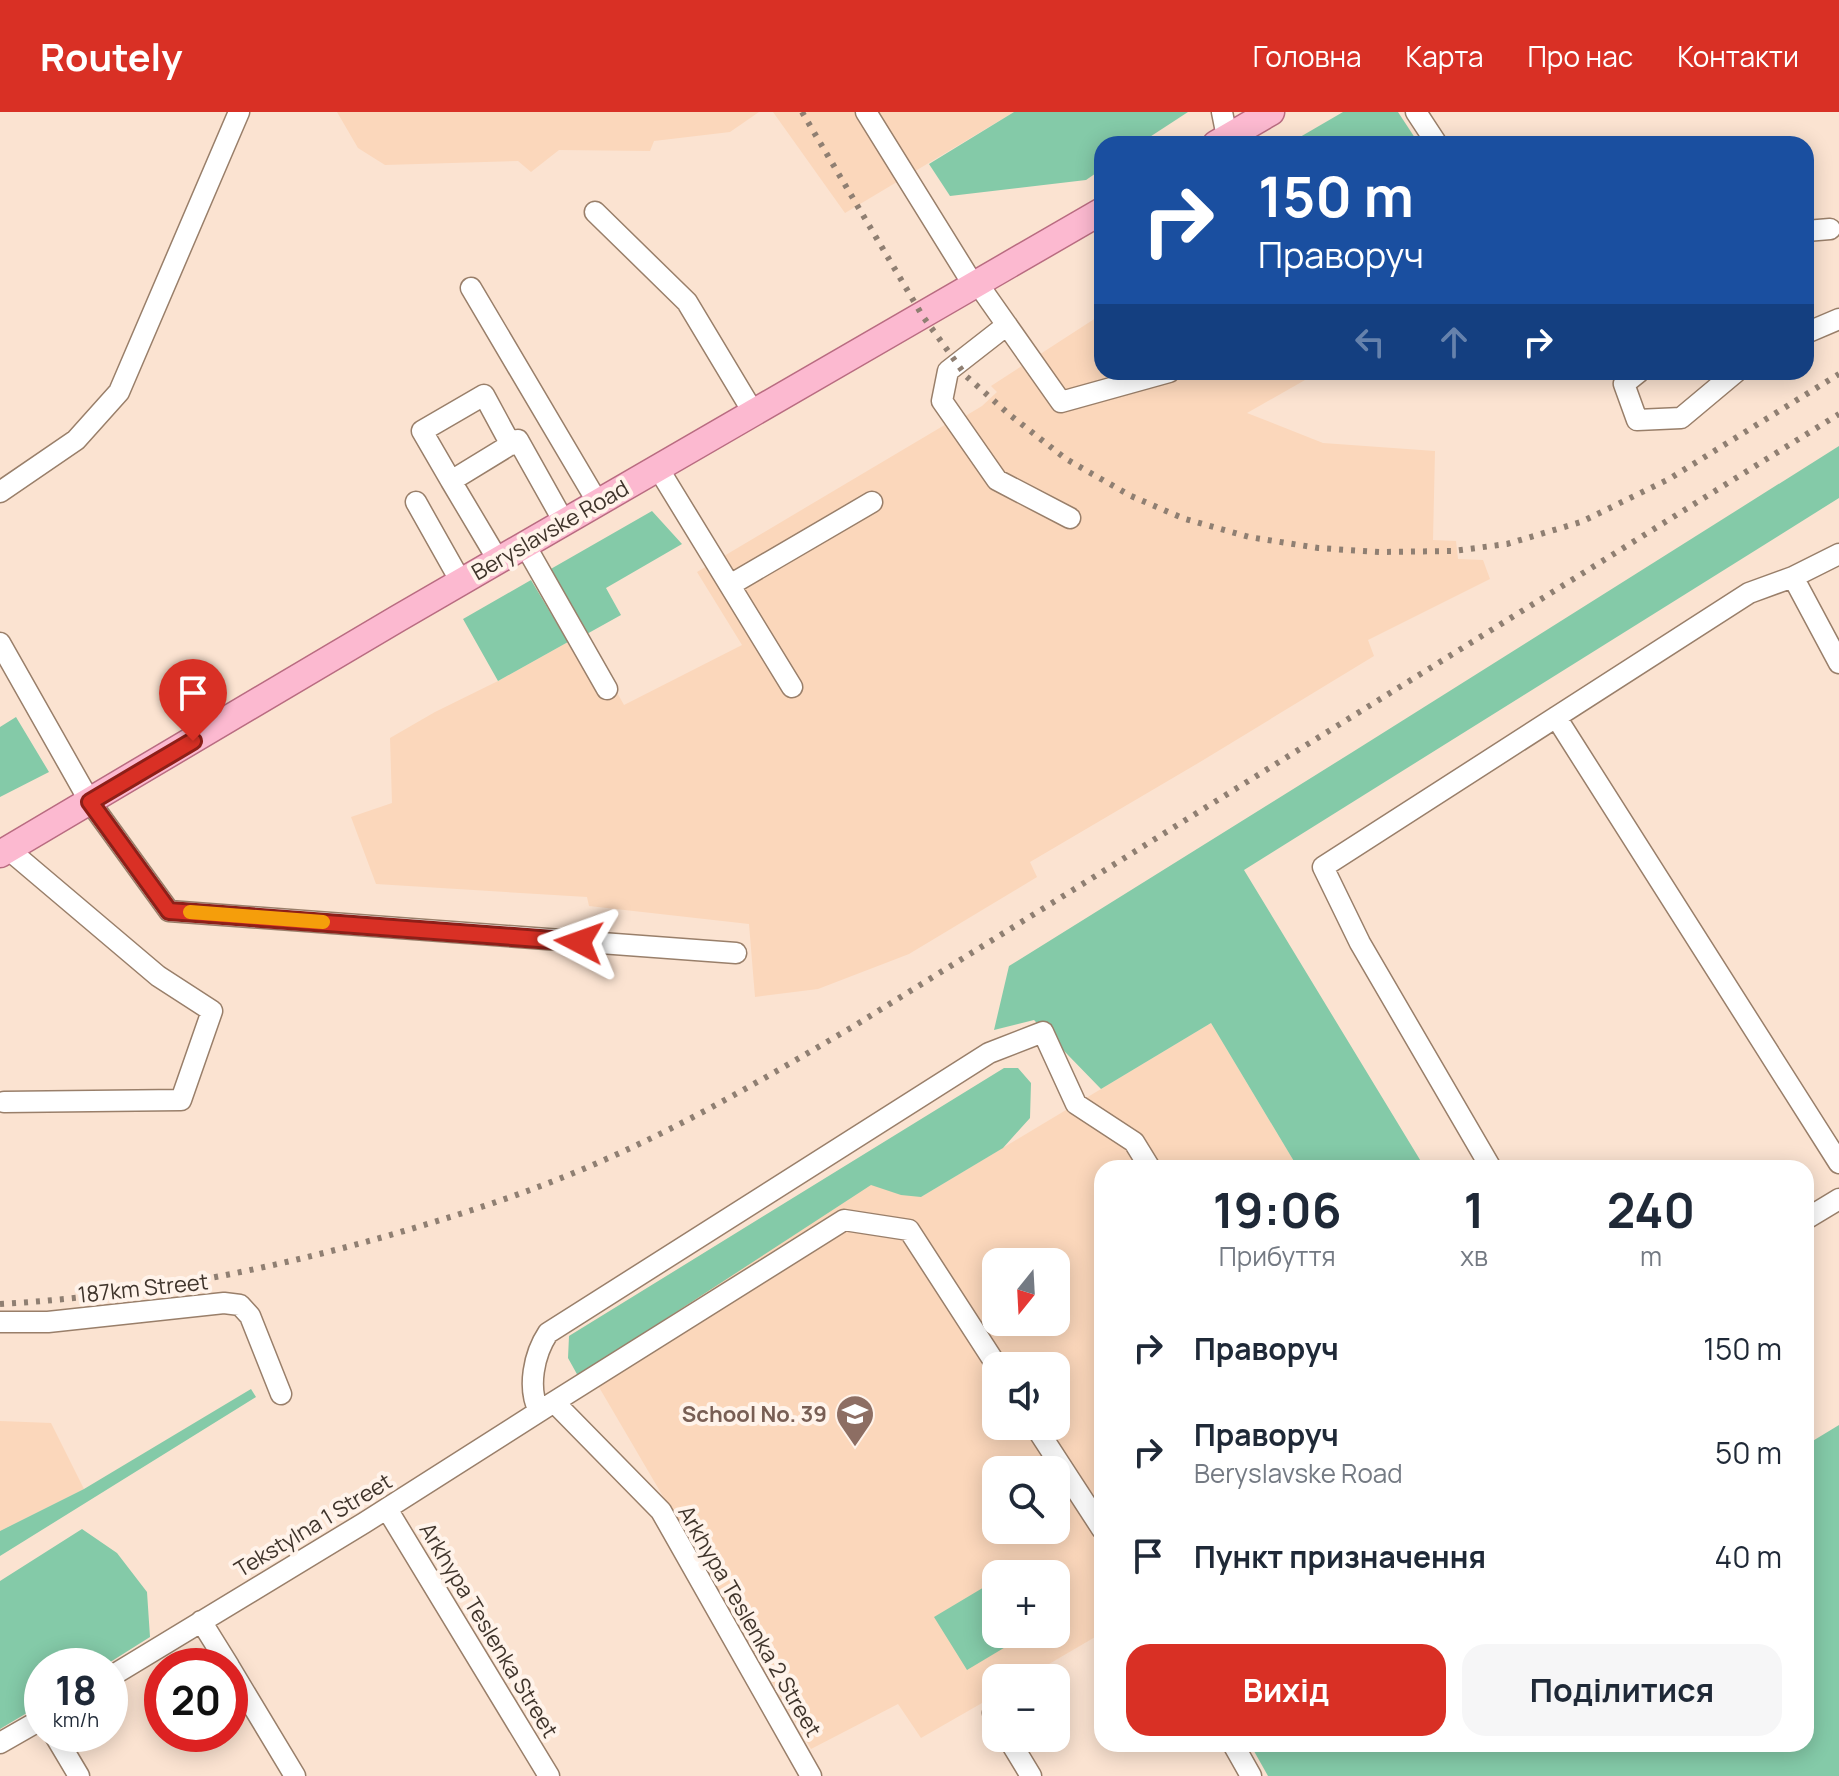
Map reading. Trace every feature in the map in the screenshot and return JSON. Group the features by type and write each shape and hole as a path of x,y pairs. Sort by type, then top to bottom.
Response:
{"main road":[{"path":"1222,131 1271,112"},
{"name":"Beryslavske Road","path":"4,851 498,560 1094,216"}],"street":[{"path":"0,492 76,440 119,392 239,112"},
{"path":"866,112 976,285 1061,402 1140,380"},
{"path":"1416,112 1432,136"},
{"path":"595,212 687,302 753,412"},
{"path":"1814,230 1830,229"},
{"path":"471,288 598,503"},
{"path":"1814,330 1839,319"},
{"path":"1007,325 948,371 942,401 997,480 1070,518"},
{"path":"1629,380 1624,384 1637,420 1681,418 1726,380"},
{"path":"498,560 422,431 484,395 511,445"},
{"path":"451,481 518,440 564,522"},
{"path":"658,468 792,687"},
{"path":"416,502 461,582"},
{"path":"730,585 872,502"},
{"path":"525,545 607,689"},
{"path":"1486,1160 1360,943 1323,867 1749,593 1793,577 1839,554"},
{"path":"1793,577 1839,663"},
{"path":"0,643 90,802 169,911 736,953"},
{"path":"1556,717 1839,1163"},
{"path":"4,851 158,976 212,1011 181,1100 4,1102"},
{"path":"546,1406 533,1396 535,1365 548,1333 989,1053 1043,1032 1076,1104 1134,1142 1145,1160"},
{"path":"1814,1214 1839,1199"},
{"name":"Tekstylna 1 Street","path":"128,1666 387,1509 844,1220 909,1230 988,1352"},
{"name":"187km Street","path":"0,1322 48,1322 224,1303 240,1305 250,1316 281,1394"},
{"name":"Arkhypa Teslenka 2 Street","path":"546,1406 661,1511 811,1776"},
{"path":"1044,1440 1094,1517"},
{"name":"Arkhypa Teslenka Street","path":"387,1509 549,1776"},
{"path":"201,1621 217,1648"},
{"path":"248,1698 295,1776"},
{"path":"0,1743 24,1729"},
{"path":"65,1752 79,1776"},
{"path":"1016,1752 1031,1776"},
{"path":"1238,1752 1251,1776"}],"shaded area":[{"path":"337,112 759,112 730,132 654,141 650,151 559,150 531,172 518,161 385,165 358,148"},
{"path":"773,112 1014,112 845,213"},
{"path":"1094,319 1094,380 1305,380 1247,413 1323,443 1435,451 1433,540 1456,541 1458,559 1483,560 1490,579 1368,640 1374,656 1030,862 1037,877 909,954 818,989 755,997 749,924 589,906 587,897 376,884 351,817 392,803 390,738 585,635 624,705 742,645 697,572 948,423 982,406 997,392 991,386"},
{"name":"School No. 39","path":"1211,1023 1293,1160 1094,1160 1094,1638 1049,1664 982,1664 982,1703 921,1738 898,1704 811,1749 569,1336 885,1142 921,1197"},
{"path":"0,1421 51,1423 84,1489 0,1531"}],"green space":[{"path":"1014,112 1188,112 1151,136 1094,136 1094,174 1086,180 950,196 929,164"},
{"path":"1343,112 1398,112 1414,136 1302,136"},
{"path":"1839,446 1839,498 1244,870 1420,1160 1293,1160 1211,1023 1101,1089 1034,1020 994,1030 1009,966"},
{"path":"652,511 682,544 606,588 621,615 585,635 549,570"},
{"path":"531,580 568,642 498,681 463,619"},
{"path":"16,717 49,772 0,797 0,727"},
{"path":"1004,1068 1018,1068 1031,1083 1030,1118 1003,1148 921,1197 901,1195 871,1185 578,1376 568,1358 569,1336"},
{"path":"251,1389 256,1397 0,1556 0,1531 84,1489"},
{"path":"1839,1425 1839,1776 1268,1776 1254,1752 1814,1752 1814,1440"},
{"path":"82,1529 117,1553 147,1592 150,1637 128,1651 128,1648 24,1648 24,1715 0,1729 0,1581"},
{"path":"982,1588 982,1648 1004,1648 967,1670 934,1617"}],"railway":[{"path":"802,112 922,315 966,376 1066,459 1131,496 1185,519 1249,537 1318,548 1379,552 1453,551 1507,544 1581,522 1669,479 1839,374"},
{"path":"0,1304 154,1288 254,1269 354,1245 555,1181 668,1130 854,1026 1839,414"}],"slow traffic":[{"path":"190,912 323,922"}],"place":[{"name":"School No. 39","path":"855,1448"}],"route":[{"path":"193,741 90,802 169,911 579,942"}]}
